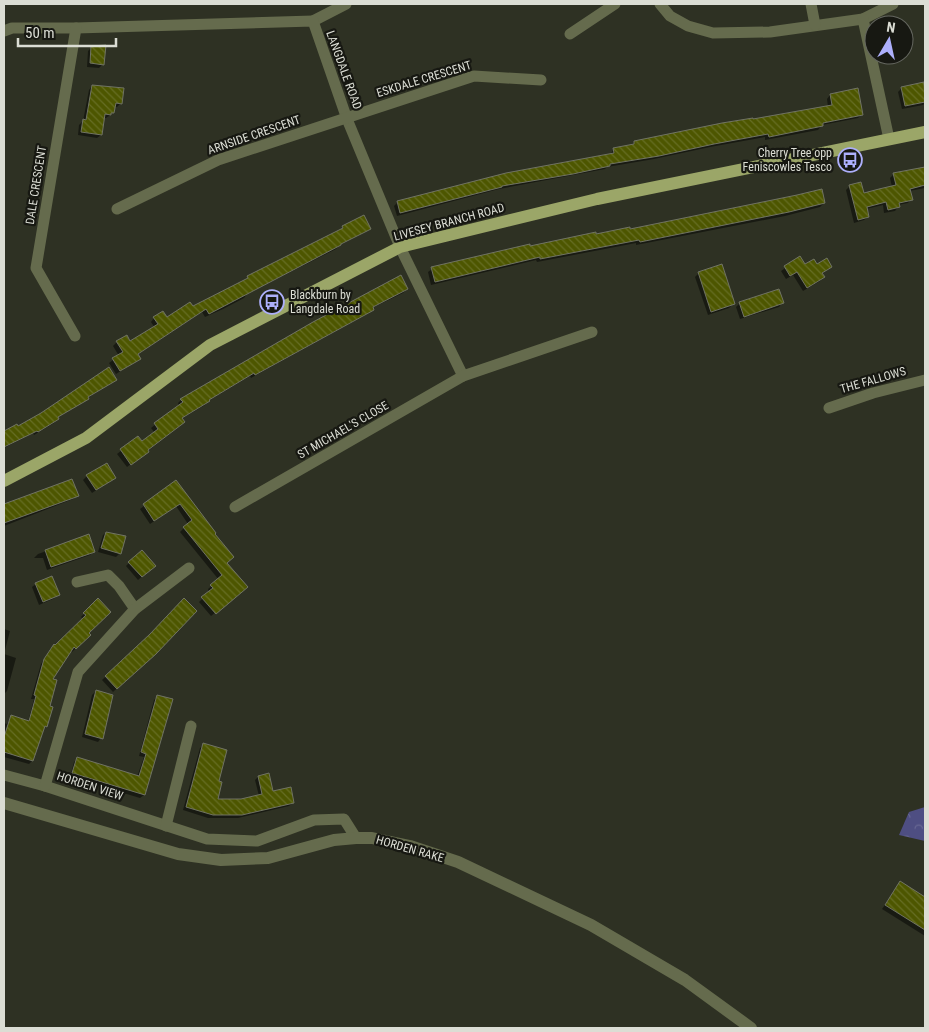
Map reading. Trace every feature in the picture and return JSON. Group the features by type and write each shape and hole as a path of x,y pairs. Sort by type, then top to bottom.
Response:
{"main road":[{"name":"LIVESEY BRANCH ROAD","path":"4,481 86,438 210,345 400,247 597,199 925,132"}],"street":[{"path":"312,21 346,4"},
{"path":"570,34 615,4"},
{"path":"660,4 670,16 688,26 713,33 770,32 863,19 893,4"},
{"path":"811,4 816,25"},
{"path":"863,19 889,139"},
{"name":"LANGDALE ROAD","path":"4,31 12,28 312,21 347,118 400,247"},
{"name":"DALE CRESCENT","path":"75,336 36,268 76,28"},
{"name":"ESKDALE CRESCENT","path":"347,118 474,76 541,80"},
{"name":"ARNSIDE CRESCENT","path":"117,209 218,160 347,118"},
{"path":"400,247 463,376"},
{"name":"ST MICHAEL'S CLOSE","path":"235,507 463,376 592,332"},
{"name":"THE FALLOWS","path":"830,408 925,380"},
{"path":"45,786 78,672 135,608 189,568"},
{"path":"77,582 108,575 119,586 135,608"},
{"path":"166,826 191,726"},
{"name":"HORDEN VIEW","path":"4,776 45,786 207,839 257,840 314,820 344,819 356,838"},
{"name":"HORDEN RAKE","path":"4,804 178,854 221,860 268,858 334,840 372,838 389,841 458,862 591,925 685,980 751,1028"}],"green space":[{"path":"925,807 925,841 899,835 909,812"}],"building":[{"path":"106,45 104,65 90,63 91,46"},
{"path":"924,82 925,102 905,106 901,87"},
{"path":"92,85 124,88 122,104 116,103 114,113 111,113 111,115 105,114 102,135 81,132 83,119 86,120"},
{"path":"858,88 863,115 823,123 823,126 769,137 768,134 714,144 610,164 610,166 573,174 502,186 400,213 397,201 506,173 614,153 613,148 634,144 634,141 722,123 832,105 830,94"},
{"path":"925,167 925,185 910,189 913,200 899,203 900,207 888,210 886,202 867,207 869,217 858,220 849,185 861,182 864,193 896,185 893,173"},
{"path":"822,189 825,203 640,242 639,240 540,259 540,257 435,282 431,267 530,244 530,246 596,232 596,234 630,227 630,229"},
{"path":"364,215 371,229 209,314 206,309 138,354 141,359 120,371 112,358 123,352 116,341 127,335 130,341 158,324 153,317 163,311 167,317 190,302 193,306 248,278 247,276 343,228 342,226"},
{"path":"800,256 805,264 814,259 817,264 827,258 832,267 822,273 825,277 807,288 797,272 790,276 784,266"},
{"path":"722,264 735,304 711,312 698,272"},
{"path":"401,275 408,289 373,307 374,310 255,375 254,373 209,400 182,418 185,422 131,465 120,449 138,436 142,441 158,429 154,423 183,402 180,399 313,322"},
{"path":"779,289 784,303 744,317 739,302"},
{"path":"109,367 117,380 88,397 89,399 58,417 59,419 38,432 4,447 4,431 17,424 18,426 41,413"},
{"path":"107,463 116,478 96,490 86,475"},
{"path":"72,479 79,496 4,523 4,504"},
{"path":"176,480 234,557 227,563 248,587 216,614 201,597 213,588 210,585 222,575 183,527 192,520 180,504 154,521 143,504"},
{"path":"106,532 126,536 121,554 101,548"},
{"path":"89,534 95,552 51,567 45,550"},
{"path":"142,550 156,566 142,577 128,562"},
{"path":"52,576 60,595 43,602 35,583"},
{"path":"98,598 111,612 89,633 91,635 76,649 74,647 53,679 57,680 50,706 53,707 33,761 4,752 4,737 11,715 29,721 44,659 54,644 86,615 83,613"},
{"path":"184,598 197,611 156,654 117,689 105,676 150,634"},
{"path":"96,690 113,695 103,739 85,734"},
{"path":"157,695 173,699 145,795 72,773 77,757 139,776 146,754 141,752"},
{"path":"203,743 227,750 219,781 222,782 218,799 241,799 262,794 258,776 269,773 273,791 291,787 294,803 242,815 213,815 186,807"},
{"path":"900,881 925,897 925,930 885,905"}],"place":[{"name":"Cherry Tree opp Feniscowles Tesco","path":"850,160"},
{"name":"Blackburn by Langdale Road","path":"272,302"}]}
